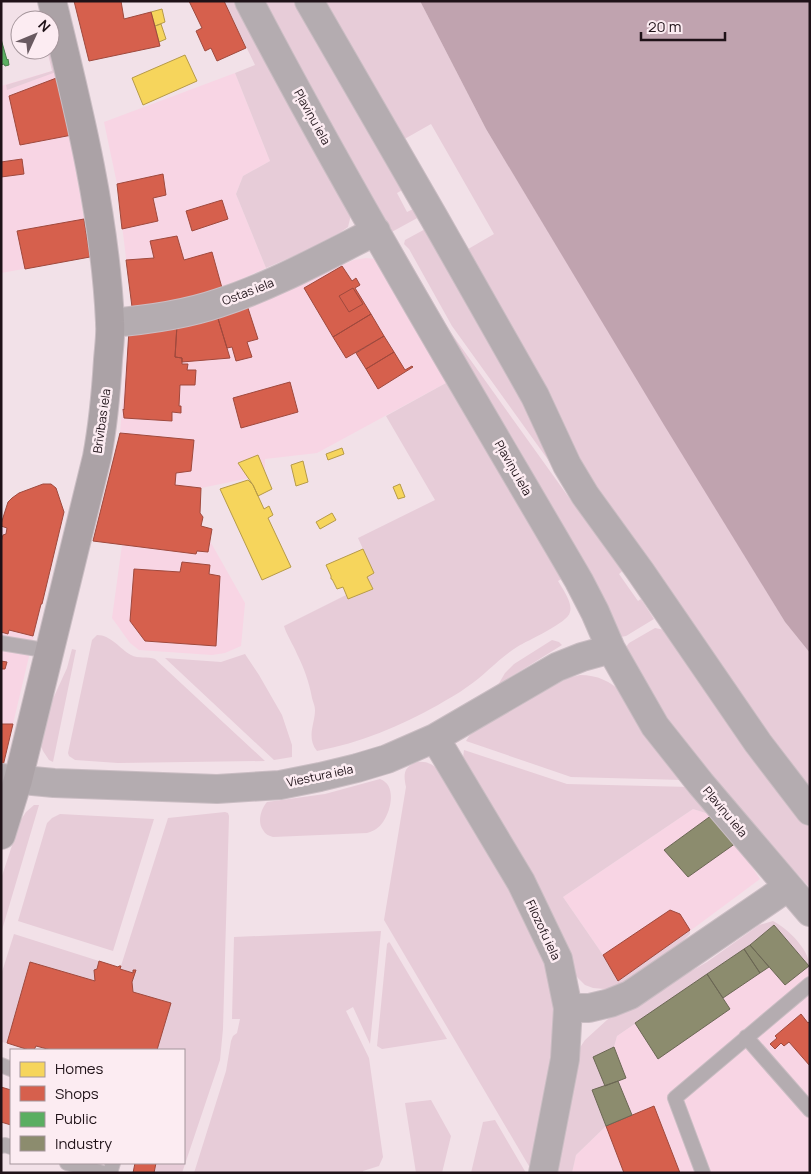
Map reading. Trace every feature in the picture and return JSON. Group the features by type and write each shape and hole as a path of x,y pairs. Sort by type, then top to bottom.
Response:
{"main road":[{"name":"Brīvības iela","path":"1,835 10,779 50,651 94,467 103,425 106,392 110,324 95,192 81,122 52,1"}],"street":[{"name":"Pļaviņu iela","path":"249,1 376,232 579,581 595,612 610,649 655,726 701,784 810,912"},
{"path":"309,1 535,396 567,465 584,495 640,571 758,743 810,811"},
{"name":"Ostas iela","path":"110,324 170,316 218,304 272,283 376,232"},
{"name":"Viestura iela","path":"10,779 54,784 217,789 280,785 379,762 435,738 557,668 582,657 610,649"},
{"name":"Filozofu iela","path":"435,738 521,882 558,959 568,1008 565,1060 543,1173"},
{"path":"568,1008 589,1008 610,1003 630,995 788,887"}],"lane":[{"path":"1,643 50,651"},
{"path":"704,1173 675,1098 810,984"},
{"path":"746,1037 810,1110"},
{"path":"72,1164 103,1173"}],"shaded area":[{"path":"224,1 242,1 351,212 348,227 341,232 310,249 266,268 236,194 243,176 270,161 235,73 255,65"},
{"path":"258,1 300,1 406,188 397,193 407,212 417,207 421,216 388,234"},
{"path":"321,1 420,1 486,129 785,622 810,653 810,795 581,470 463,252 494,234 431,124 401,141"},
{"path":"420,1 810,1 810,653 785,622 486,129"},
{"path":"49,60 53,60 56,72 7,90 6,85 52,71"},
{"path":"55,70 59,77 72,144 90,257 1,273 1,86"},
{"path":"235,73 270,161 243,176 236,194 266,268 222,288 173,302 132,307 117,184 104,122"},
{"path":"429,227 520,390 569,489 452,326 409,249 404,244 405,240"},
{"path":"403,250 449,330 575,506 582,506 626,568 619,574 638,601 641,599 654,619 626,636 621,637 617,634 398,253"},
{"path":"375,259 455,378 317,453 265,459 265,475 201,488 200,513 203,517 201,526 212,529 210,541 245,603 241,646 225,653 212,655 139,650 130,643 112,618 122,545 93,541 120,433 129,330 266,298 354,260"},
{"path":"455,378 568,575 558,581 569,600 570,612 562,621 510,651 474,682 438,705 379,733 333,748 317,751 312,741 315,710 309,686 302,665 284,626 346,595 348,599 373,589 367,577 374,573 358,538 435,500 386,416"},
{"path":"43,484 51,484 56,488 62,508 64,509 3,766 1,766 1,528 3,527 1,524 10,500 19,493"},
{"path":"655,628 665,630 764,769 810,826 810,888 688,754 656,711 626,647 629,643"},
{"path":"97,635 107,637 134,656 155,659 265,761 118,763 75,760 69,756 68,753 92,640"},
{"path":"552,640 562,645 498,685 505,673 514,664"},
{"path":"72,649 76,650 53,762 49,760 43,751 39,741 47,712 67,668"},
{"path":"245,654 282,715 292,745 292,757 274,760 165,658 221,662"},
{"path":"580,675 592,676 603,680 623,694 683,780 571,777 466,741 475,730 568,678"},
{"path":"464,750 567,784 690,787 712,815 693,809 563,897 603,955 618,981 690,930 690,934 675,949 642,974 613,988 593,988 585,985 573,973 464,767"},
{"path":"417,762 429,763 439,770 523,911 555,994 559,1019 533,1173 384,920 406,787 405,774 409,766"},
{"path":"380,779 389,787 391,799 386,817 378,828 372,831 367,833 273,837 266,834 261,827 260,816 267,802 325,794"},
{"path":"34,805 39,805 1,931 1,879 20,821"},
{"path":"693,809 712,815 736,843 760,879 618,981 603,955 563,897"},
{"path":"225,812 229,816 223,1029 220,1060 182,1173 154,1173 156,1164 185,1164 185,1049 157,1049 171,1003 133,992 132,982 135,971 133,970 133,973 120,969 168,818"},
{"path":"60,814 154,819 113,951 18,921 47,823"},
{"path":"773,921 797,940 806,953 809,966 774,925 750,945 617,1036 614,1047 594,1057 605,1086 592,1091 606,1126 576,1155 572,1173 551,1173 579,1049 585,1040 608,1019 707,962 759,925"},
{"path":"774,925 810,967 810,1173 572,1173 576,1155 606,1126 592,1090 593,1057 614,1047 617,1036 750,945"},
{"path":"381,931 370,1044 353,1007 346,1011 369,1058 383,1157 379,1166 363,1171 363,1173 194,1173 226,1071 231,1041 237,1033 240,1019 232,1019 234,937"},
{"path":"14,934 99,961 97,969 94,970 95,981 30,962 7,1043 1,1042 1,975"},
{"path":"389,942 447,1039 382,1049 377,1046 387,944"},
{"path":"431,1100 451,1136 442,1173 416,1173 405,1103"},
{"path":"495,1120 526,1173 471,1173 483,1122"}],"building: Homes":[{"path":"162,9 165,22 155,26 151,12"},
{"path":"161,24 166,39 159,42 155,26"},
{"path":"185,55 197,81 143,105 132,78"},
{"path":"342,448 344,454 328,460 326,454"},
{"path":"258,455 272,489 258,496 238,463"},
{"path":"303,461 308,482 296,486 291,465"},
{"path":"248,480 253,485 264,509 269,506 273,515 268,518 291,567 262,580 220,489"},
{"path":"400,484 405,497 398,499 393,487"},
{"path":"332,513 336,520 320,529 316,522"},
{"path":"363,549 374,573 367,577 373,589 348,599 343,587 337,589 326,565"}],"building: Shops":[{"path":"74,1 121,1 124,19 151,12 160,46 89,61"},
{"path":"189,1 224,1 246,48 217,61 211,48 205,51 196,31 202,28"},
{"path":"59,77 72,135 20,145 9,96"},
{"path":"22,159 24,174 1,177 1,162"},
{"path":"163,174 166,195 153,198 158,221 122,229 117,184"},
{"path":"222,200 228,219 192,231 186,211"},
{"path":"84,219 90,257 25,269 17,231"},
{"path":"177,236 184,260 212,252 222,288 173,302 132,307 126,260 154,258 150,241"},
{"path":"342,266 352,281 356,278 360,285 355,288 371,314 333,337 304,288"},
{"path":"353,288 363,304 349,312 339,296"},
{"path":"246,302 258,339 247,342 252,357 236,361 232,347 227,348 216,312"},
{"path":"216,312 230,358 182,362 182,358 175,357 177,325"},
{"path":"371,314 384,336 346,358 333,337"},
{"path":"177,325 175,357 182,358 182,364 188,364 187,370 196,370 195,385 180,385 179,406 181,406 181,413 172,412 172,421 124,418 123,409 129,330"},
{"path":"384,336 394,352 366,369 356,353"},
{"path":"394,352 405,370 413,367 378,389 366,369"},
{"path":"290,382 298,412 241,428 233,398"},
{"path":"120,433 194,440 191,471 176,473 175,485 201,488 200,513 203,517 201,526 212,529 208,552 197,551 196,554 93,541"},
{"path":"43,484 51,484 56,488 64,512 33,636 9,630 8,634 1,632 1,542 7,528 1,526 1,524 8,502 12,498 19,493"},
{"path":"182,562 210,565 209,574 220,576 216,646 145,641 130,621 134,569 180,572"},
{"path":"1,661 7,662 5,669 1,669"},
{"path":"1,724 13,724 3,766 1,766"},
{"path":"670,910 680,914 690,930 618,981 603,955"},
{"path":"99,961 118,967 121,966 120,969 133,973 133,970 136,970 132,982 133,992 171,1003 157,1049 47,1049 36,1046 34,1049 26,1049 7,1043 30,962 95,981 94,970 97,969"},
{"path":"801,1014 808,1023 810,1021 810,1066 789,1042 784,1046 781,1043 775,1049 770,1044 777,1038 775,1036"},
{"path":"1,1087 10,1090 10,1125 1,1122"},
{"path":"654,1106 680,1173 624,1173 606,1126"},
{"path":"135,1164 156,1164 154,1173 133,1173"}],"building: Public":[{"path":"1,39 9,65 5,66 4,64 1,65"}],"building: Industry":[{"path":"712,815 736,843 688,877 664,850"},
{"path":"774,925 809,966 785,985 750,945"},
{"path":"750,945 769,967 760,973 744,949"},
{"path":"744,949 760,973 723,998 707,974"},
{"path":"707,974 730,1009 658,1059 635,1023"},
{"path":"614,1047 626,1078 605,1086 593,1057"},
{"path":"618,1081 632,1115 606,1126 592,1090"}]}
